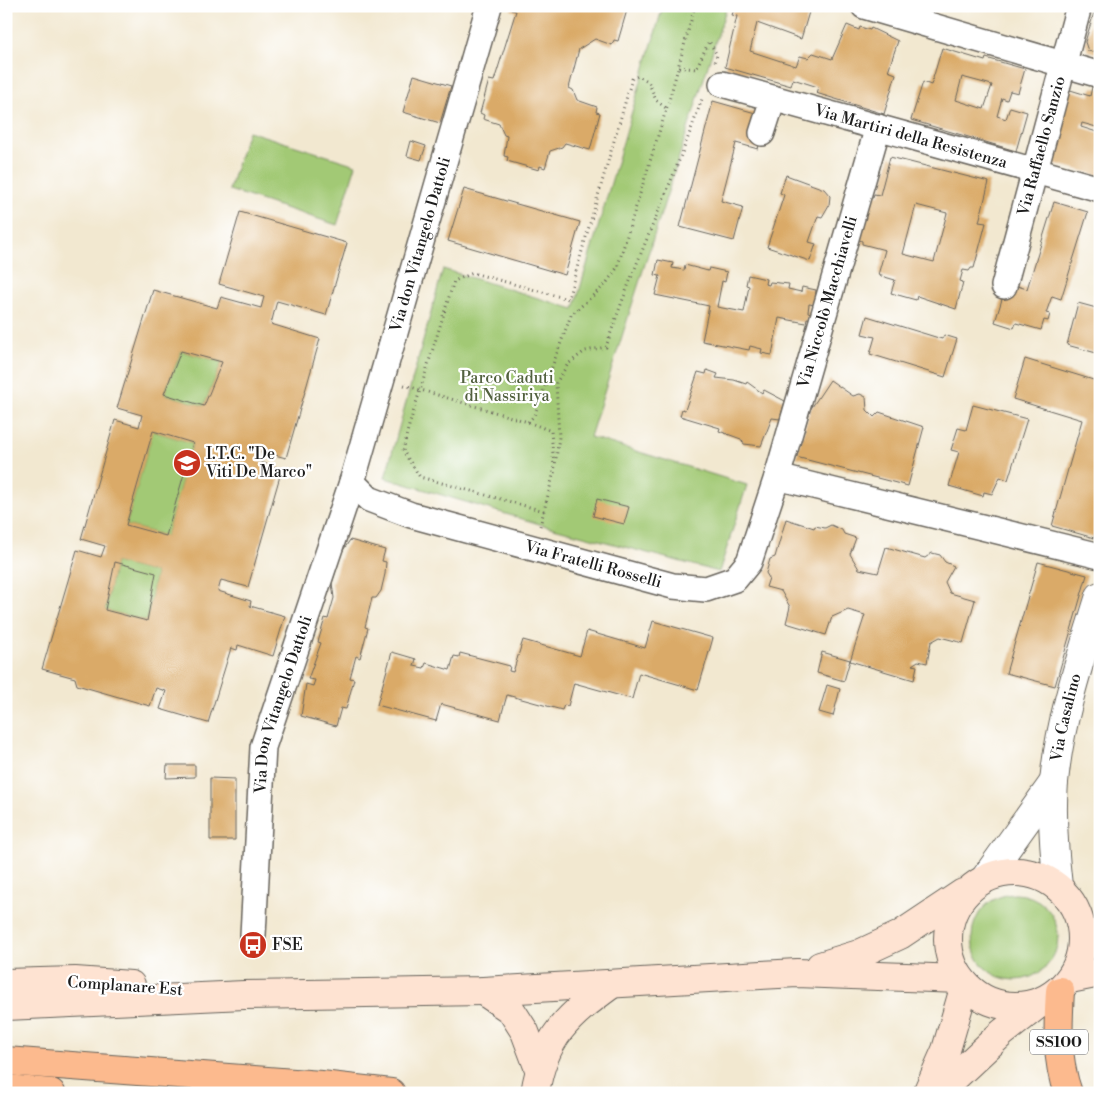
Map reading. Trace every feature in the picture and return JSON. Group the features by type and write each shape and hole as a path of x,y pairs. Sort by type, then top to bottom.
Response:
{"highway":[{"name":"SS100","path":"1057,990 1059,1049 1062,1076 1068,1093"},
{"path":"6,1061 322,1085 391,1093"},
{"path":"6,1089 51,1093"}],"main road":[{"path":"797,973 859,954 900,935 979,882 1011,871 1036,874 1100,918"},
{"path":"979,882 955,907 948,934 951,960 963,982 982,998 1011,1006 1100,973"},
{"path":"938,1093 1002,1032 1057,990 1080,959 1083,930 1066,895"},
{"path":"6,1006 244,995 483,991 797,973 963,982"},
{"name":"Complanare Est","path":"6,983 75,980 244,995"},
{"path":"927,1093 946,1050 963,982"},
{"path":"537,1081 553,1037 576,1010 612,984"},
{"path":"483,991 511,1010 525,1032 537,1081"}],"street":[{"name":"Via don Vitangelo Dattoli","path":"352,482 490,6"},
{"path":"864,6 1100,75"},
{"name":"Via Raffaello Sanzio","path":"1004,286 1037,170 1079,6"},
{"name":"Via Martiri della Resistenza","path":"714,79 773,99 1100,188"},
{"path":"762,133 773,99"},
{"name":"Via Niccolò Macchiavelli","path":"777,477 878,127"},
{"path":"777,477 1100,556"},
{"name":"Via Fratelli Rosselli","path":"352,482 369,499 411,515 673,586 706,589 735,579 749,562 777,477"},
{"name":"Via Don Vitangelo Dattoli","path":"253,935 263,748 352,482"},
{"name":"Via Casalino","path":"1066,895 1053,838 1054,782 1069,696 1100,596"},
{"name":"Via Casalino","path":"979,882 1054,782"}],"path":[{"path":"528,422 534,416 571,314 605,285 617,268 696,6"},
{"path":"534,549 554,472 560,438 556,383 568,364 585,351 606,347 628,284 714,79 717,55 709,41 696,69 679,67"},
{"path":"544,512 420,477 403,451 420,390 454,281 473,273 568,299 632,79 638,76 648,81 656,100 666,109"},
{"path":"383,378 528,422 550,431 554,472"}],"green space":[{"name":"Parco Caduti di Nassiriya","path":"663,6 727,6 590,437 747,485 719,572 546,526 385,478 443,269 574,309"},
{"path":"248,131 356,165 337,225 229,190"},
{"path":"181,351 222,362 204,406 164,394"},
{"path":"153,431 193,443 166,536 126,525"},
{"path":"115,562 156,573 147,621 105,610"},
{"path":"1015,894 1032,897 1046,906 1055,920 1058,937 1055,954 1046,968 1032,977 1015,980 998,977 984,968 975,954 972,937 975,920 984,906 998,897"}],"building":[{"path":"512,6 624,6 623,9 627,10 618,41 614,40 612,45 595,39 579,49 569,88 573,90 577,100 597,107 596,112 600,113 590,150 565,143 562,147 550,151 545,168 540,166 539,170 507,161 508,157 504,156 507,136 504,135 499,124 483,119 484,115 480,113 489,80 494,81 516,11 511,10"},
{"path":"735,6 776,6 783,9 794,6 809,12 801,39 757,23 750,51 796,66 800,56 808,58 813,53 832,59 847,25 859,30 860,27 870,30 871,28 898,41 888,71 896,74 884,114 816,93 818,87 793,79 791,86 725,67 737,16 732,15"},
{"path":"1100,6 1100,49 1097,48 1096,53 1088,51 1085,42 1094,13 1097,14"},
{"path":"942,48 985,61 986,58 1025,69 1018,93 1010,91 1007,100 1002,98 997,116 1006,119 1010,107 1027,112 1016,151 911,120 923,82 931,85","holes":["962,77 992,85 984,109 956,100"]},
{"path":"414,75 451,86 440,123 403,112"},
{"path":"1092,87 1100,89 1100,128 1082,123 1081,127 1100,133 1100,176 1046,161 1067,89 1090,96"},
{"path":"713,101 766,116 758,149 736,143 721,201 743,207 734,241 680,227"},
{"path":"411,141 426,146 421,160 407,156"},
{"path":"890,157 989,182 979,222 986,223 974,268 971,268 969,271 963,270 960,281 963,282 956,309 917,296 916,300 891,293 895,280 878,275 885,250 862,244 862,241 857,239 868,197 873,198 874,194 880,195","holes":["916,205 947,213 934,262 903,254"]},
{"path":"786,175 824,189 830,196 829,205 822,217 818,216 809,242 816,244 810,261 767,247 784,195 780,193"},
{"path":"464,189 580,222 565,275 448,241"},
{"path":"1054,202 1088,212 1061,299 1052,296 1046,313 1050,314 1048,321 1044,320 1041,330 1016,323 1014,328 995,322 1007,283 1027,289"},
{"name":"I.T.C. \"De Viti De Marco\"","path":"240,212 347,243 326,315 277,301 271,324 320,339 286,458 260,451 257,461 282,469 248,587 221,580 218,591 251,601 250,606 285,616 273,656 238,645 237,650 231,648 208,723 160,709 166,691 156,688 150,706 77,685 75,678 42,669 77,550 101,557 105,546 81,539 115,420 139,427 142,415 117,408 153,290 217,308 221,297 261,308 264,297 219,284","holes":["181,351 222,362 204,406 164,394","153,431 193,443 166,536 126,525","115,562 156,573 147,621 105,610"]},
{"path":"658,260 673,263 672,268 684,270 685,265 708,271 709,268 727,272 725,282 722,281 717,307 744,312 749,286 746,285 748,275 766,279 765,284 769,285 770,282 789,284 788,289 801,292 802,287 816,290 815,305 809,304 808,312 813,314 812,319 807,318 806,323 779,318 772,355 761,353 762,349 750,346 749,350 702,341 709,306 655,295 660,276 655,275"},
{"path":"1078,303 1100,309 1100,354 1067,345"},
{"path":"867,316 942,339 944,335 957,339 945,377 870,354 875,337 862,334"},
{"path":"1025,359 1100,382 1100,517 1094,538 1052,526 1082,420 1013,399"},
{"path":"707,370 718,374 716,378 734,380 746,384 747,382 762,393 764,390 785,401 780,419 772,418 761,446 744,444 741,439 719,431 720,428 680,416 682,409 685,410 698,372 706,374"},
{"path":"830,380 853,396 860,394 866,397 867,410 874,417 879,412 924,427 908,486 796,457 810,410"},
{"path":"973,405 1027,419 1008,480 1000,477 992,494 984,492 983,496 949,486 959,452 951,450 958,428 966,430"},
{"path":"597,499 629,507 624,524 593,516"},
{"path":"786,519 814,528 815,526 825,528 831,525 842,530 844,534 856,538 850,554 859,569 878,573 886,547 925,558 932,553 940,555 945,562 954,566 945,582 950,593 975,600 963,643 940,637 931,642 927,663 918,661 912,665 917,666 914,680 850,661 865,615 848,610 832,617 826,635 786,623 790,607 781,591 766,587 769,578 766,573 770,559 775,557"},
{"path":"350,540 385,550 382,561 386,562 381,591 376,598 372,598 365,627 368,628 360,658 356,656 350,678 354,679 346,709 341,708 336,726 301,716 306,684 313,686 315,680 308,679 321,643 318,642 325,618 328,619 334,598 332,583 342,552"},
{"path":"1038,562 1087,575 1055,686 1006,673"},
{"path":"653,621 713,638 698,690 639,673 632,699 574,683 568,706 564,705 562,710 507,695 500,720 441,704 436,721 377,705 392,652 416,659 414,666 424,668 426,663 450,670 454,656 459,657 460,653 510,666 509,671 513,672 523,640 580,656 587,631 645,648"},
{"path":"822,652 850,660 844,681 817,673"},
{"path":"827,685 840,689 833,716 819,712"},
{"path":"167,765 195,765 195,777 166,778"},
{"path":"210,778 235,779 235,840 210,840"}],"place":[{"name":"I.T.C. \"De Viti De Marco\"","path":"187,463"},
{"name":"FSE","path":"253,945"}]}
